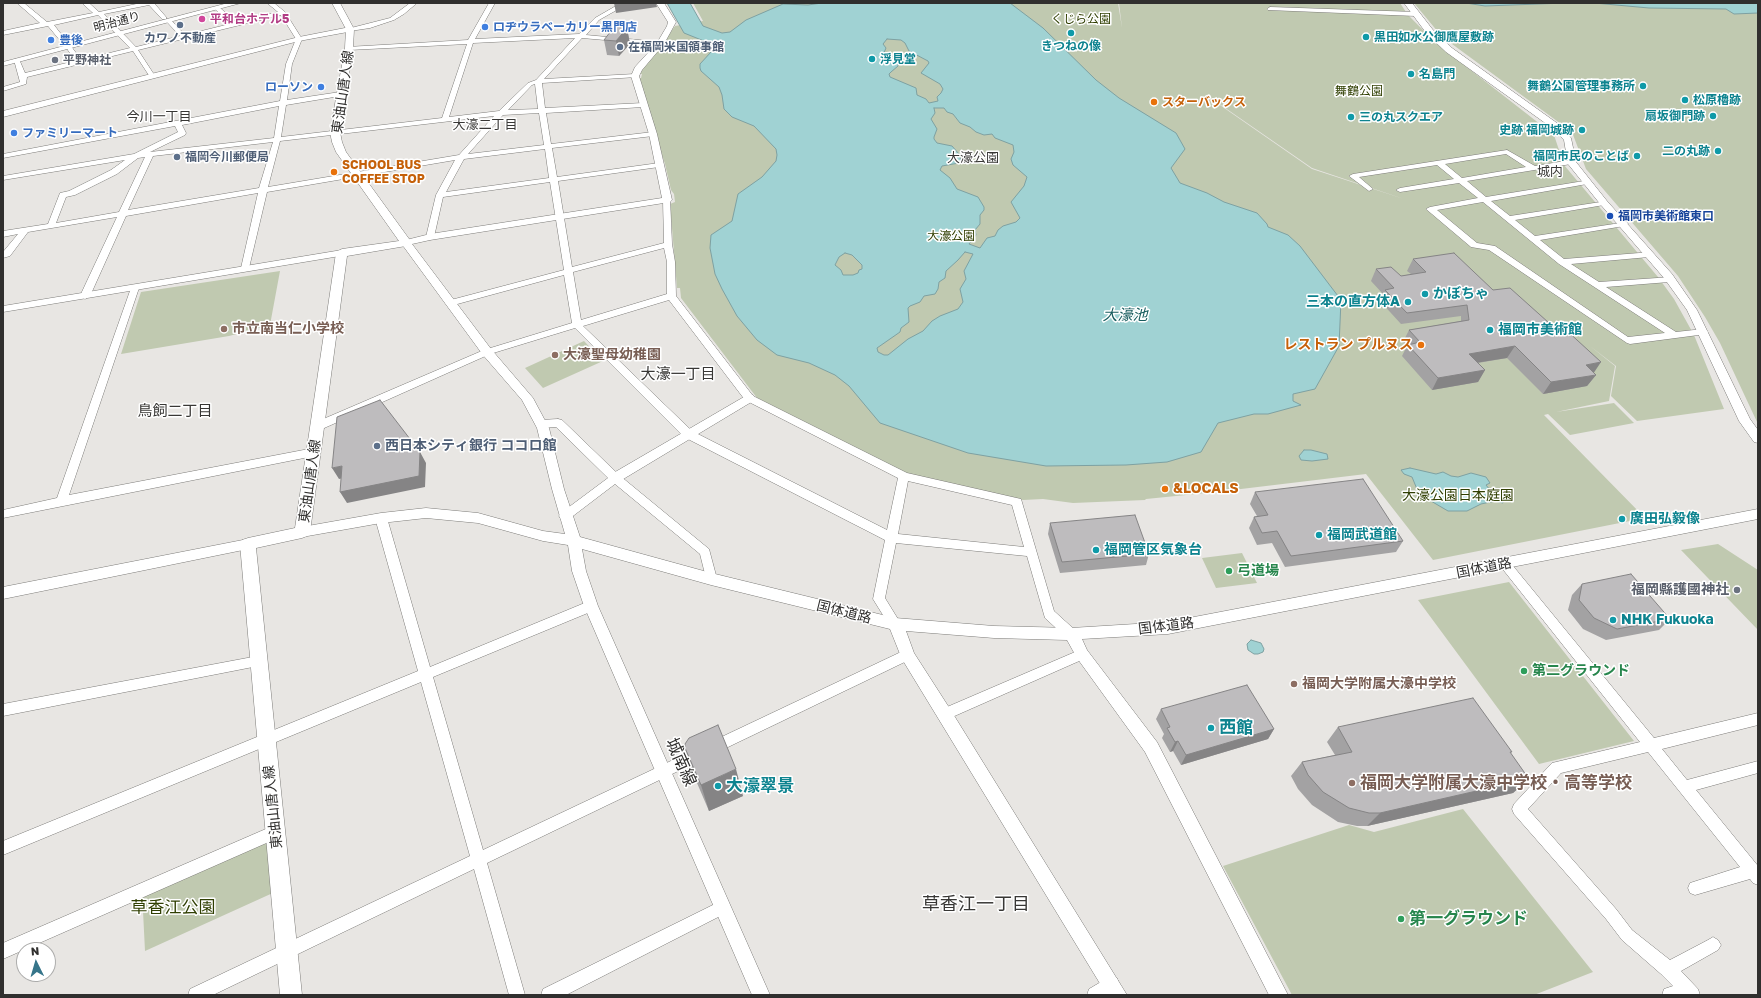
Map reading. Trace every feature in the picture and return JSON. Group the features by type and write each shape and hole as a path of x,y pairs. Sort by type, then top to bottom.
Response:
{"main road":[{"path":"336,3 350,29"},
{"name":"東油山唐人線","path":"350,29 349,48 340,94 335,132 341,152 406,243"},
{"path":"342,253 406,243"},
{"name":"東油山唐人線","path":"291,995 248,544 302,532 342,253"}],"street":[{"path":"20,3 45,24 50,24 67,45 78,63"},
{"path":"85,3 100,14 135,50 152,76"},
{"path":"3,33 149,3 184,37"},
{"name":"明治通り","path":"3,64 214,5 236,3"},
{"path":"270,3 283,13 299,39"},
{"path":"3,114 299,39 370,26 392,19 414,3"},
{"path":"445,119 471,41 492,3"},
{"path":"538,81 597,19 626,3"},
{"path":"660,3 672,22 669,31 660,44 638,69 635,76 653,134 667,200 668,244 671,262 671,296 749,398 904,476 1017,502 1049,614 1071,634 1082,654 1151,747 1278,995"},
{"path":"1408,3 1430,32 1449,50 1558,128 1568,140 1572,162 1604,203 1624,224 1669,278 1692,310 1745,421 1758,439"},
{"path":"214,5 235,25"},
{"path":"1270,9 1416,14"},
{"path":"23,76 283,13"},
{"path":"349,48 580,36 660,44"},
{"path":"245,268 263,190 277,140 289,64 299,39"},
{"name":"明治通り","path":"3,59 67,45"},
{"path":"3,89 22,84 25,81 17,60"},
{"path":"430,237 440,195 461,157 530,84 538,81 635,76"},
{"path":"538,81 577,325 688,434 892,538 1032,552"},
{"path":"3,156 178,124 250,108 340,94"},
{"path":"3,178 150,154 445,119 501,113 643,104"},
{"path":"51,226 63,195 72,193 114,172 136,156 182,133 178,124"},
{"path":"3,234 461,157 653,134"},
{"path":"1369,189 1353,176 1507,152 1533,168"},
{"path":"85,296 124,214 150,154"},
{"path":"1400,190 1572,162"},
{"path":"1439,163 1562,262 1674,335"},
{"path":"440,195 659,165"},
{"path":"1587,182 1430,209 1474,245 1492,248 1625,339 1630,341 1703,332"},
{"path":"406,243 430,237 667,200"},
{"path":"1509,219 1604,203"},
{"path":"1533,239 1624,224"},
{"path":"3,255 7,254 25,230"},
{"name":"城南線","path":"406,243 487,352 527,398 541,424 565,516 574,541 579,571 591,606 762,995"},
{"path":"450,303 668,244"},
{"path":"3,309 342,253"},
{"path":"1562,262 1649,254"},
{"path":"1597,285 1669,278"},
{"path":"62,501 135,288"},
{"path":"318,426 487,352 671,296"},
{"path":"565,516 615,478 749,398"},
{"path":"541,424 558,423 615,478 695,542 705,552 711,579"},
{"path":"3,514 62,501 314,452"},
{"path":"904,476 879,599 895,624 903,641 907,655 945,714 1114,990 1095,995"},
{"name":"国体道路","path":"302,532 381,518 426,513 478,518 543,536 574,541 711,579 895,624 994,632 1071,634 1168,628 1758,514"},
{"path":"381,518 477,860 517,995"},
{"path":"3,593 248,544"},
{"path":"1505,564 1755,875 1695,888"},
{"path":"3,848 591,606"},
{"path":"945,714 1082,654"},
{"path":"196,995 907,655"},
{"path":"3,710 258,661"},
{"path":"1689,991 1668,969 1627,935 1611,914 1519,809 1557,768 1649,744 1758,719"},
{"path":"1684,787 1758,767"},
{"path":"3,951 275,832"},
{"path":"549,995 723,907"},
{"path":"1668,969 1713,945"},
{"path":"1670,995 1689,991"}],"green space":[{"name":"大濠公園","path":"693,3 1118,3 1122,28 1119,3 1400,3 1408,15 1436,43 1554,135 1564,165 1658,277 1674,299 1694,335 1724,409 1637,421 1611,396 1616,366 1590,346 1615,366 1609,401 1556,412 1614,403 1634,423 1570,435 1548,414 1544,415 1645,518 1433,560 1366,474 1145,500 1073,503 1043,499 1023,500 908,474 757,398 681,298 680,288 677,288 670,204 675,202 674,194 671,190 665,164 636,78 641,78 641,71 675,26 703,21","holes":["1201,96 1218,103 1312,168 1404,199 1312,169 1217,103"]},
{"path":"1414,3 1758,3 1758,424 1720,343 1705,317 1678,276 1586,169 1572,132 1452,44 1438,32"},
{"path":"280,271 270,325 229,336 121,354 141,292"},
{"path":"584,341 603,361 543,388 525,368"},
{"name":"福岡縣護國神社","path":"1718,544 1758,570 1758,630 1681,550"},
{"name":"弓道場","path":"1242,553 1257,583 1216,588 1202,558"},
{"name":"第二グラウンド","path":"1509,582 1634,741 1539,764 1418,600"},
{"name":"第一グラウンド","path":"1463,809 1593,972 1534,995 1292,995 1223,866 1349,825 1374,832"},
{"name":"草香江公園","path":"266,836 275,892 145,951 142,891"}],"water":[{"name":"大濠池","path":"667,3 690,3 703,26 722,33 730,32 746,20 783,4 1010,3 1043,28 1096,80 1119,98 1176,133 1185,149 1171,168 1180,183 1207,193 1224,202 1257,213 1268,227 1288,235 1300,246 1341,300 1339,346 1315,389 1293,394 1293,401 1301,405 1268,414 1254,414 1218,423 1201,452 1167,462 1126,465 1046,466 968,453 880,423 849,386 835,375 809,363 777,355 757,340 737,316 722,289 715,274 710,248 711,235 732,221 738,194 762,177 776,161 777,155 776,149 754,126 732,117 724,109 719,87 701,71 700,68 700,64 711,52 709,43 684,33","holes":["887,39 901,40 905,43 909,51 928,61 929,63 921,73 940,84 943,89 937,97 938,101 929,103 926,99 917,95 916,88 890,77 889,74 898,66 898,63 886,59 883,55 886,48 883,44","934,108 944,108 947,112 953,114 960,123 970,127 976,132 984,135 992,134 995,138 1013,145 1014,152 1011,159 1013,165 1027,177 1024,186 1011,202 1020,218 1016,222 1003,226 998,230 995,236 987,238 980,248 969,244 976,235 975,230 980,224 980,215 984,210 984,207 978,197 957,189 950,178 940,170 942,166 959,163 961,161 959,154 952,146 937,143 934,139 937,129 931,119 935,113","965,252 973,254 964,271 966,279 960,289 963,302 958,309 932,321 923,331 908,339 888,355 878,352 877,348 900,332 901,328 909,322 908,308 920,302 924,296 935,294 938,289 939,282 945,278 946,271","845,253 852,255 862,265 862,269 853,275 843,275 841,270 835,265 839,257"]},
{"path":"1466,3 1565,3 1485,6"},
{"path":"1594,3 1758,3 1758,13 1734,14 1726,9 1649,8"},
{"path":"1304,450 1327,454 1328,459 1312,461 1301,460 1299,456"},
{"path":"1410,468 1436,474 1443,472 1451,476 1458,477 1471,473 1486,477 1490,483 1486,485 1490,490 1499,493 1503,503 1495,501 1481,504 1467,511 1448,511 1419,494 1412,477 1404,474 1401,470"},
{"path":"1251,640 1261,643 1264,649 1263,652 1254,654 1248,650 1247,644"}],"building":[{"path":"614,27 627,28 616,41 604,40"},
{"name":"福岡市美術館","path":"1454,253 1493,290 1510,288 1558,331 1565,329 1601,362 1586,365 1596,375 1551,382 1515,346 1469,354 1485,370 1438,378 1408,345 1420,342 1409,330 1469,320 1467,305 1407,313 1385,290 1394,288 1376,269 1391,267 1401,276 1426,272 1413,259"},
{"name":"西日本シティ銀行 ココロ館","path":"380,400 420,452 419,476 340,492 342,466 332,468 337,417"},
{"name":"福岡武道館","path":"1363,479 1403,541 1291,556 1277,531 1262,533 1254,517 1268,515 1255,492"},
{"name":"福岡管区気象台","path":"1135,515 1149,554 1062,562 1050,523"},
{"name":"NHK Fukuoka","path":"1631,574 1670,619 1617,629 1594,618 1579,600 1582,584"},
{"name":"西館","path":"1247,685 1274,729 1186,755 1178,741 1175,742 1167,728 1170,727 1161,709"},
{"path":"1473,698 1512,752 1510,752 1529,779 1380,813 1369,813 1349,808 1323,792 1308,775 1302,762 1352,752 1338,727"},
{"path":"718,725 736,769 701,785 685,748 685,744 689,738"}],"place":[{"name":"平和台ホテル5","path":"202,19"},
{"name":"カワノ不動産","path":"180,25"},
{"name":"ロヂウラベーカリー黒門店","path":"485,27"},
{"name":"きつねの像","path":"1071,33"},
{"name":"黒田如水公御鷹屋敷跡","path":"1366,37"},
{"name":"豊後","path":"51,40"},
{"name":"在福岡米国領事館","path":"620,47"},
{"name":"浮見堂","path":"872,59"},
{"name":"平野神社","path":"55,60"},
{"name":"名島門","path":"1411,74"},
{"name":"舞鶴公園管理事務所","path":"1643,86"},
{"name":"ローソン","path":"321,87"},
{"name":"松原櫓跡","path":"1685,100"},
{"name":"スターバックス","path":"1154,102"},
{"name":"扇坂御門跡","path":"1713,116"},
{"name":"三の丸スクエア","path":"1351,117"},
{"name":"史跡 福岡城跡","path":"1582,130"},
{"name":"ファミリーマート","path":"14,133"},
{"name":"二の丸跡","path":"1718,151"},
{"name":"福岡市民のことば","path":"1637,156"},
{"name":"福岡今川郵便局","path":"177,157"},
{"name":"SCHOOL BUS COFFEE STOP","path":"334,172"},
{"name":"福岡市美術館東口","path":"1610,216"},
{"name":"かぼちゃ","path":"1425,294"},
{"name":"三本の直方体A","path":"1408,302"},
{"name":"市立南当仁小学校","path":"224,329"},
{"name":"福岡市美術館","path":"1490,330"},
{"name":"レストラン プルヌス","path":"1421,345"},
{"name":"大濠聖母幼稚園","path":"555,355"},
{"name":"西日本シティ銀行 ココロ館","path":"377,446"},
{"name":"&LOCALS","path":"1165,489"},
{"name":"廣田弘毅像","path":"1622,519"},
{"name":"福岡武道館","path":"1319,535"},
{"name":"福岡管区気象台","path":"1096,550"},
{"name":"弓道場","path":"1229,571"},
{"name":"福岡縣護國神社","path":"1737,590"},
{"name":"NHK Fukuoka","path":"1613,620"},
{"name":"第二グラウンド","path":"1524,671"},
{"name":"福岡大学附属大濠中学校","path":"1294,684"},
{"name":"西館","path":"1211,728"},
{"name":"福岡大学附属大濠中学校・高等学校","path":"1352,783"},
{"name":"大濠翠景","path":"718,786"},
{"name":"第一グラウンド","path":"1401,919"}],"district":[{"name":"今川一丁目","path":"159,117"},
{"name":"大濠二丁目","path":"485,125"},
{"name":"大濠公園","path":"973,158"},
{"name":"城内","path":"1550,172"},
{"name":"大濠一丁目","path":"678,374"},
{"name":"鳥飼二丁目","path":"175,411"},
{"name":"草香江一丁目","path":"976,904"}],"park label":[{"name":"くじら公園","path":"1081,19"},
{"name":"舞鶴公園","path":"1359,91"},
{"name":"大濠公園日本庭園","path":"1458,496"}]}
